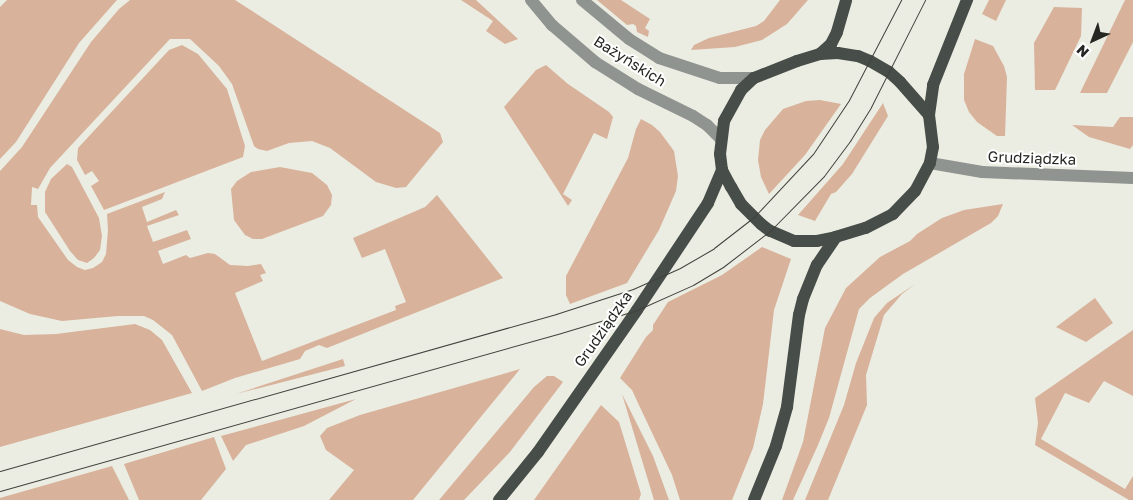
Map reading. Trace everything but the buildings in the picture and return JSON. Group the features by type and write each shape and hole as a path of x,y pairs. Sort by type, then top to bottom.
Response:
{"main road":[{"path":"820,54 831,44 837,32 846,0"},
{"path":"929,115 894,77 870,61 858,56 820,54 774,68 754,78 741,90 731,105 724,121 720,138 722,170 742,204 770,232 794,241 817,241 836,237 865,228 893,214 914,191 930,163 934,147 929,115 933,85 967,0"},
{"name":"Grudziądzka","path":"499,500 538,452 637,310 708,203 722,170"},
{"path":"754,500 776,446 787,407 799,315 803,299 817,265 836,237"}],"street":[{"name":"Bażyńskich","path":"531,0 552,25 595,62 638,89 694,116 707,125 720,138"},
{"name":"Bażyńskich","path":"582,0 629,39 659,58 720,78 754,78"},
{"name":"Grudziądzka","path":"930,163 982,172 1133,178"}],"shaded area":[{"path":"7,0 117,0 79,43 16,142 0,159 0,7"},
{"path":"130,0 235,0 440,133 443,142 406,187 396,188 376,182 330,148 312,141 289,143 267,151 258,149 254,146 232,84 219,66 190,39 170,39 50,168 38,189 32,187 31,205 37,205 38,217 68,260 77,267 85,270 93,268 102,262 106,254 107,214 165,192 162,199 142,207 147,222 176,210 179,215 147,226 153,242 187,230 191,239 158,251 163,264 186,255 190,258 208,253 215,254 230,265 248,266 261,264 266,273 260,275 263,281 235,293 262,361 396,310 395,306 406,302 385,249 362,258 353,238 425,207 437,195 503,278 327,348 319,345 305,351 300,359 235,378 202,391 172,335 153,320 144,316 118,316 62,321 30,314 0,301 0,171 22,147 91,42 119,9"},
{"path":"461,0 476,0 518,39 505,44 486,31 493,21"},
{"path":"597,0 621,0 650,19 645,28 649,31 648,37 637,32 636,26 633,24 627,25"},
{"path":"780,0 808,0 787,24 762,40 735,47 691,50 694,45 709,38 756,26 764,21"},
{"path":"989,0 1006,0 996,21 982,14"},
{"path":"1125,0 1133,0 1133,42 1107,93 1080,93"},
{"path":"1054,7 1082,8 1081,36 1055,90 1035,90 1034,43"},
{"path":"975,39 993,46 1004,66 1007,77 1005,136 997,136 977,122 969,112 964,100 964,74"},
{"path":"182,45 198,54 227,89 245,146 243,157 104,210 91,186 99,181 92,171 85,175 77,160 78,148 169,50"},
{"path":"546,65 568,84 609,112 613,117 607,139 594,133 563,194 572,200 568,206 504,107 536,70"},
{"path":"820,100 841,104 805,155 769,194 761,177 758,160 760,140 765,130 783,109 806,101"},
{"path":"883,103 888,116 852,174 836,192 831,194 815,221 798,215 843,164"},
{"path":"1120,117 1133,117 1133,145 1130,149 1089,137 1072,125 1113,127"},
{"path":"641,119 660,132 674,151 678,176 676,191 659,230 627,283 570,304 566,295 566,276 628,158 636,129"},
{"path":"67,164 72,167 99,218 102,236 100,250 87,263 78,260 70,251 45,212 45,192 51,179"},
{"path":"280,167 312,173 327,185 332,195 331,205 323,216 262,239 253,239 245,235 234,220 231,189 237,181 251,172"},
{"path":"1003,204 998,216 991,223 903,274 870,298 859,309 829,418 793,500 782,500 803,442 825,328 846,288 880,257 910,241 917,234 942,218 964,210"},
{"path":"762,247 791,259 774,310 763,404 753,448 732,500 680,500 672,475 632,390 620,378 646,337 653,330 653,325 668,302 722,275"},
{"path":"915,284 902,294 884,315 866,375 867,405 828,500 805,500 844,405 856,363 874,318 887,303"},
{"path":"1095,298 1113,323 1086,342 1056,327"},
{"path":"135,324 150,330 162,340 192,393 0,447 0,329 24,335 56,334"},
{"path":"1133,330 1133,396 1104,381 1089,403 1065,393 1041,439 1125,489 1133,476 1133,500 1129,500 1035,445 1038,423 1035,398"},
{"path":"343,359 345,366 236,394"},
{"path":"520,369 413,500 329,500 354,470 326,450 320,436 327,428 360,415"},
{"path":"547,376 554,376 563,382 510,452 464,500 439,500 534,387"},
{"path":"622,394 653,456 669,500 654,500"},
{"path":"356,399 304,426 246,445 233,461 221,436"},
{"path":"601,405 619,422 641,494 639,500 534,500"},
{"path":"214,437 226,469 201,500 139,500 124,464"},
{"path":"112,466 129,500 0,500 0,498"}],"tram line":[{"path":"0,471 556,314 633,289 680,268 714,248 754,217 813,154 849,100 901,0"},
{"path":"0,491 561,333 637,310 693,285 723,267 770,231 824,176 850,141 871,107 925,0"}]}
